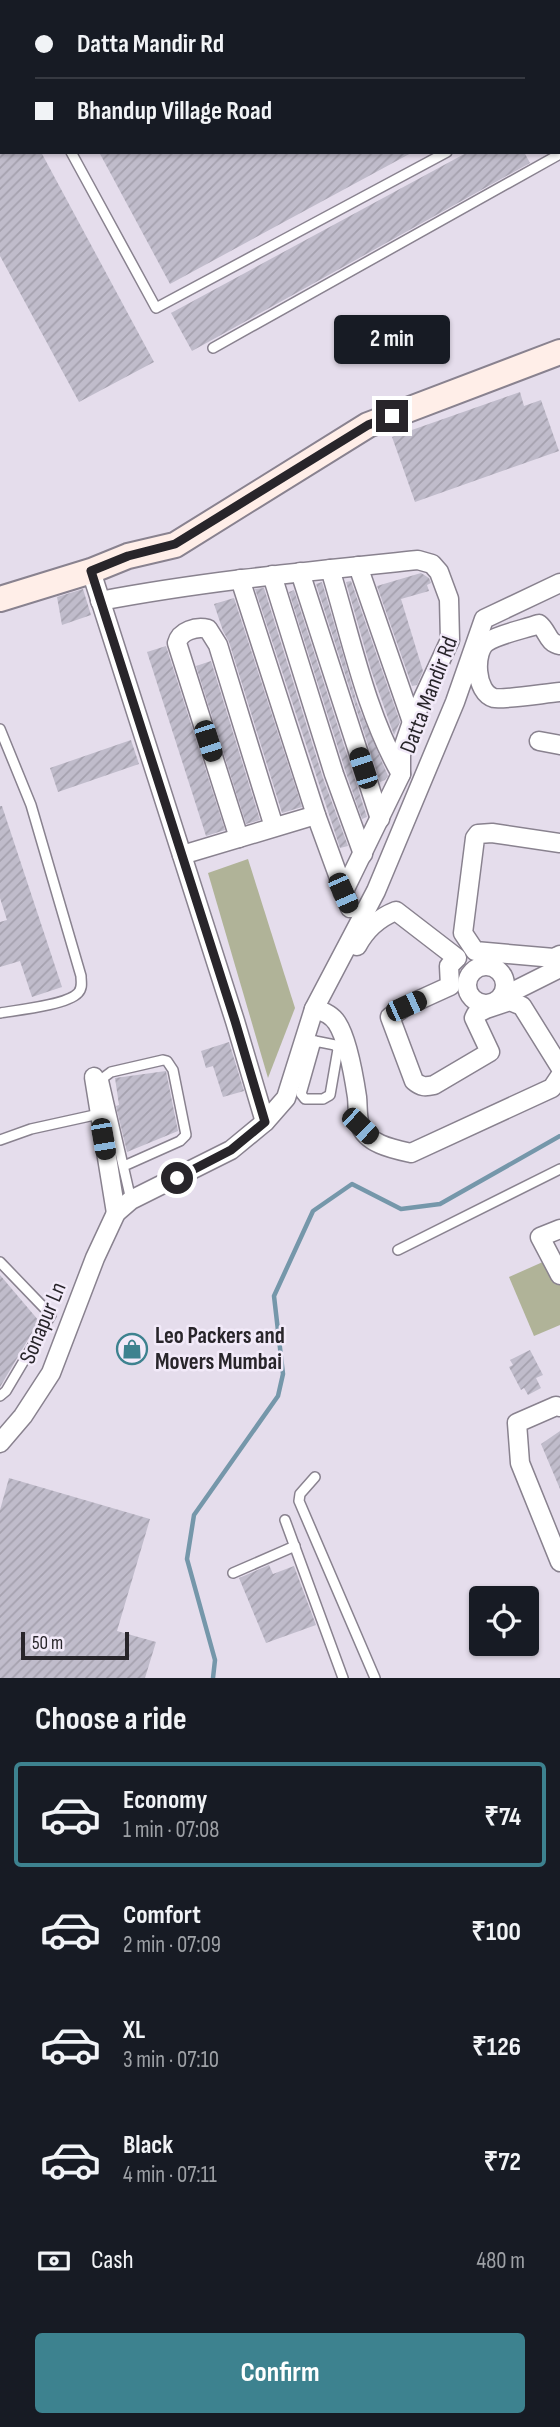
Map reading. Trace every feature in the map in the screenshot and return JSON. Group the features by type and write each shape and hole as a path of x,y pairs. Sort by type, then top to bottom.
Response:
{"street":[{"path":"0,599 91,571 128,556 175,544 368,425 560,352"},
{"path":"100,601 162,589 240,579 272,575 418,560 432,564 439,572 449,599 450,640 412,722 401,754 401,774 363,854 347,900 316,815 240,579"},
{"path":"358,566 412,722"},
{"path":"330,569 374,717 401,774"},
{"path":"91,571 265,1122"},
{"path":"300,572 380,819"},
{"path":"272,575 334,774 363,854"},
{"name":"Datta Mandir Rd","path":"116,1213 131,1200 231,1150 265,1122 286,1098 321,1007 376,891 455,702 484,619 560,583"},
{"path":"560,645 555,645 548,639 545,628 539,624 488,641 481,648 478,678 483,690 494,698 560,692"},
{"path":"239,838 177,643 178,637 184,633 201,627 214,635 274,827"},
{"path":"538,741 560,745"},
{"path":"182,855 316,815"},
{"path":"560,843 492,833 478,834 475,838 463,933 475,951 554,958 560,954"},
{"path":"560,968 480,1012 474,1018 490,1052 434,1085 423,1087 414,1081 390,1017 406,1006 450,986 449,966 457,958 396,911 382,916 364,933 321,1007 336,1021 344,1036 360,1126 377,1143 392,1149 411,1153 552,1088 560,1076"},
{"path":"507,996 493,1002 481,1003 475,1000 468,990 468,978 476,968 488,966 500,971 507,996 522,1006 560,1067"},
{"path":"450,970 468,978"},
{"path":"456,998 464,1006 480,1012"},
{"path":"93,1077 116,1213"},
{"name":"Sonapur Ln","path":"0,1443 23,1416 51,1373 116,1213"},
{"path":"560,1230 540,1237 560,1275"},
{"path":"560,1407 556,1406 517,1423 520,1462 560,1562"}],"lane":[{"path":"72,154 156,308 443,154"},
{"path":"213,348 560,154"},
{"path":"0,729 31,805 81,976 81,987 77,995 65,1000 0,1013"},
{"path":"310,1040 335,1045 338,1049 330,1095 323,1099 305,1099 301,1094 310,1040"},
{"path":"124,1166 180,1141 186,1135 173,1070 167,1061 111,1072 103,1078 131,1200"},
{"path":"0,1140 31,1129 99,1114"},
{"path":"398,1250 560,1169"},
{"path":"0,1262 51,1315 74,1314"},
{"path":"0,1396 6,1391 51,1315"},
{"path":"315,1477 300,1493 299,1502 375,1678"},
{"path":"285,1520 343,1678"},
{"path":"233,1573 295,1546"}],"green space":[{"path":"248,859 295,1008 268,1078 208,873"},
{"path":"554,1257 560,1270 560,1325 534,1336 509,1277"}],"building":[{"path":"0,154 42,154 154,362 79,402 0,256"},
{"path":"100,154 409,154 170,284"},
{"path":"464,154 525,154 530,163 192,351 171,313"},
{"path":"520,392 524,406 541,400 559,451 415,502 392,437"},
{"path":"421,573 429,578 429,591 401,599 423,671 417,685 412,686 377,586"},
{"path":"351,581 400,722 394,735 371,670 346,582"},
{"path":"322,582 357,703 388,776 380,782 316,584"},
{"path":"264,588 323,778 348,846 340,848 255,589"},
{"path":"83,589 91,615 62,625 57,597"},
{"path":"294,590 367,817 362,819 289,592"},
{"path":"234,598 302,807 282,813 229,642 214,604"},
{"path":"166,646 225,830 206,836 147,652"},
{"path":"211,661 260,820 246,824 196,666"},
{"path":"131,740 139,764 58,792 50,768"},
{"path":"0,806 62,987 32,997 20,961 0,967 0,922 7,920 0,898"},
{"path":"229,1042 244,1091 223,1097 213,1066 206,1068 201,1051"},
{"path":"166,1071 178,1131 127,1152 116,1106 119,1105 115,1078"},
{"path":"0,1275 39,1321 0,1387"},
{"path":"530,1350 543,1375 536,1378 541,1388 528,1395 524,1388 521,1390 509,1367 513,1365 510,1360"},
{"path":"560,1431 560,1489 541,1444"},
{"path":"9,1478 150,1519 117,1631 156,1642 145,1678 0,1678 0,1510"},
{"path":"269,1565 273,1574 294,1566 316,1625 266,1643 239,1578"}],"waterway":[{"path":"213,1678 215,1660 187,1559 194,1515 278,1396 283,1374 274,1296 313,1211 352,1184 401,1209 440,1204 560,1136"}],"place":[{"name":"Leo Packers and Movers Mumbai","path":"132,1349"}],"route":[{"path":"177,1178 231,1150 265,1122 91,571 128,556 175,544 368,425 392,416"}]}
